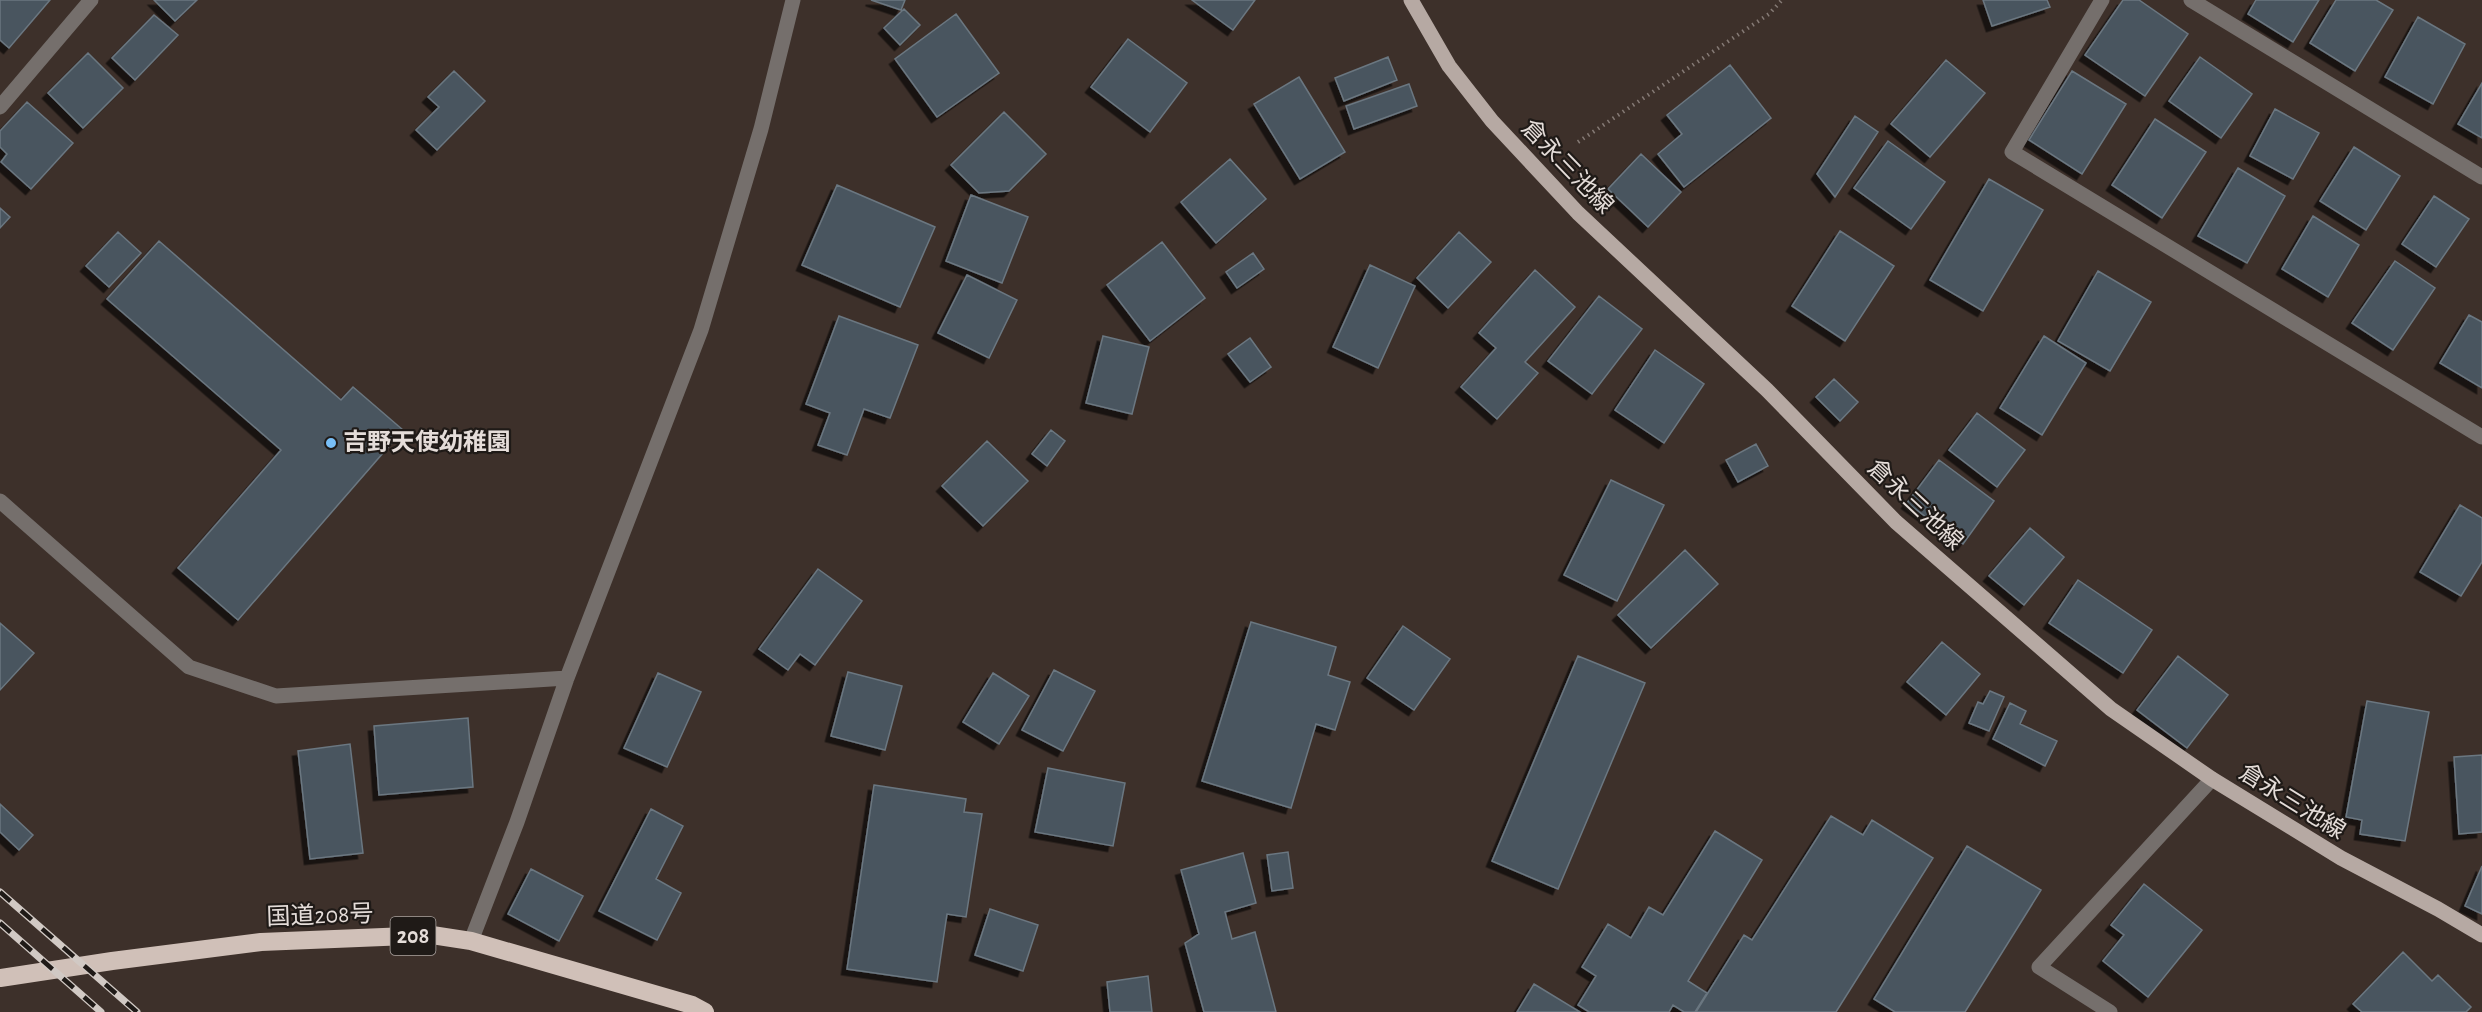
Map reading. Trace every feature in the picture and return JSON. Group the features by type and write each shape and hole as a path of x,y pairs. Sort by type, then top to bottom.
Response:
{"highway":[{"name":"国道208号","path":"0,978 261,942 432,935 471,942 692,1005 705,1012"}],"main road":[{"name":"倉永三池線","path":"1411,0 1449,66 1508,138 1578,213 1767,390 1896,522 2111,709 2212,779 2341,858 2482,935"}],"street":[{"path":"0,107 91,0"},
{"path":"471,942 567,678 701,330 761,129 793,0"},
{"path":"2102,0 2012,152 2482,437"},
{"path":"2191,0 2482,177"},
{"path":"0,501 189,667 276,696 567,678"},
{"path":"2110,1012 2039,967 2212,779"}],"path":[{"path":"1578,142 1769,15 1782,0"}],"building":[{"path":"0,0 50,0 9,48 0,40"},
{"path":"154,0 197,0 175,21"},
{"path":"871,0 905,0 901,10"},
{"path":"1192,0 1255,0 1233,30"},
{"path":"1983,0 2047,0 2050,7 1992,26"},
{"path":"2123,0 2139,0 2188,34 2145,96 2085,55"},
{"path":"2256,0 2319,0 2293,42 2248,14"},
{"path":"2336,0 2376,0 2393,10 2355,71 2310,43"},
{"path":"904,9 920,25 900,45 884,28"},
{"path":"956,14 999,73 937,117 895,59"},
{"path":"154,15 178,35 135,80 112,58"},
{"path":"2418,17 2465,44 2433,104 2385,77"},
{"path":"1128,39 1187,83 1150,132 1091,87"},
{"path":"88,53 123,88 83,128 48,93"},
{"path":"1388,57 1397,80 1344,101 1335,78"},
{"path":"2200,57 2252,94 2221,138 2169,101"},
{"path":"1946,60 1985,93 1930,157 1891,124"},
{"path":"1730,65 1771,118 1684,187 1658,154 1682,134 1667,115"},
{"path":"454,71 485,101 437,150 416,130 439,107 428,97"},
{"path":"2072,71 2126,104 2082,174 2029,140"},
{"path":"1299,77 1345,152 1300,179 1254,104"},
{"path":"2482,83 2482,138 2458,124"},
{"path":"1409,84 1417,106 1354,129 1346,106"},
{"path":"27,102 73,143 31,189 1,162 7,154 0,147 0,131"},
{"path":"2275,109 2319,133 2293,179 2250,156"},
{"path":"1004,112 1046,154 1009,191 979,193 951,165"},
{"path":"1855,116 1878,132 1835,197 1817,174"},
{"path":"2155,119 2206,152 2162,218 2112,185"},
{"path":"1888,141 1945,182 1911,229 1854,188"},
{"path":"2354,147 2400,176 2366,230 2320,201"},
{"path":"1641,154 1681,192 1648,227 1608,189"},
{"path":"1230,159 1266,199 1216,243 1181,202"},
{"path":"2238,168 2285,196 2247,263 2198,236"},
{"path":"1989,179 2043,210 1983,311 1930,280"},
{"path":"837,185 935,227 900,307 802,265"},
{"path":"971,195 1028,217 1002,283 946,261"},
{"path":"2434,196 2469,219 2436,267 2402,244"},
{"path":"0,208 10,217 0,228"},
{"path":"2313,216 2359,245 2328,297 2282,269"},
{"path":"1840,231 1894,266 1845,341 1792,306"},
{"path":"118,232 141,253 109,287 86,266"},
{"path":"1459,232 1491,262 1448,308 1417,278"},
{"path":"159,241 341,400 353,387 403,430 238,620 178,568 281,450 107,299"},
{"path":"1162,242 1205,298 1150,341 1107,285"},
{"path":"1253,253 1264,269 1237,288 1226,272"},
{"path":"2395,261 2435,288 2393,350 2352,323"},
{"path":"1370,265 1415,286 1378,368 1333,347"},
{"path":"1535,270 1575,307 1525,362 1538,373 1497,419 1461,387 1496,348 1479,333"},
{"path":"2098,271 2151,302 2110,371 2058,341"},
{"path":"967,275 1017,300 989,358 938,333"},
{"path":"1599,296 1642,329 1592,394 1548,361"},
{"path":"2469,315 2482,322 2482,388 2440,363"},
{"path":"839,316 918,345 890,418 864,409 847,455 818,445 830,413 806,404"},
{"path":"1103,336 1149,347 1132,414 1086,403"},
{"path":"2044,336 2086,363 2042,435 2000,408"},
{"path":"1250,338 1271,367 1250,382 1228,354"},
{"path":"1655,350 1704,384 1664,443 1615,410"},
{"path":"1834,379 1858,402 1840,421 1816,397"},
{"path":"1977,413 2025,450 1997,487 1949,450"},
{"path":"1051,430 1065,441 1047,466 1032,454"},
{"path":"987,441 1028,481 983,526 942,486"},
{"path":"1756,444 1768,466 1738,482 1726,460"},
{"path":"1939,460 1994,501 1963,544 1907,503"},
{"path":"1611,480 1664,505 1617,601 1564,575"},
{"path":"2460,505 2482,518 2482,562 2461,596 2420,572"},
{"path":"2030,528 2064,557 2024,605 1989,576"},
{"path":"1685,550 1718,584 1651,648 1618,615"},
{"path":"818,569 862,601 815,665 800,654 788,670 759,649"},
{"path":"2078,580 2152,630 2123,673 2049,623"},
{"path":"1251,622 1336,647 1328,675 1350,682 1335,730 1316,724 1291,808 1202,781"},
{"path":"0,623 34,653 0,690"},
{"path":"1403,626 1450,659 1414,710 1367,678"},
{"path":"1942,642 1980,674 1946,715 1907,682"},
{"path":"1578,656 1645,683 1558,889 1492,861"},
{"path":"2178,656 2228,695 2187,748 2137,710"},
{"path":"1054,670 1095,691 1063,751 1022,730"},
{"path":"848,672 902,686 885,750 831,736"},
{"path":"658,673 701,692 667,767 624,748"},
{"path":"993,673 1029,696 999,744 963,722"},
{"path":"1990,691 2004,697 1989,731 1969,723 1978,702 1983,704"},
{"path":"2367,701 2429,712 2405,841 2360,834 2362,820 2346,817"},
{"path":"2010,703 2026,711 2020,724 2057,741 2045,766 1993,739"},
{"path":"468,718 473,787 379,795 374,726"},
{"path":"350,744 363,853 310,859 298,751"},
{"path":"2482,755 2482,832 2459,834 2454,757"},
{"path":"1048,768 1125,783 1113,846 1035,832"},
{"path":"874,785 966,799 964,812 982,814 966,917 947,914 937,982 847,969"},
{"path":"0,804 33,835 19,850 0,832"},
{"path":"651,809 683,826 656,879 681,893 657,940 599,911"},
{"path":"1831,816 1863,835 1872,820 1933,858 1836,1012 1696,1012 1744,935 1752,940"},
{"path":"1715,831 1762,860 1688,981 1707,993 1695,1012 1684,1012 1673,1005 1669,1012 1589,1012 1578,1005 1596,976 1582,967 1608,924 1631,938 1649,907 1663,915"},
{"path":"1967,846 2041,890 1965,1012 1895,1012 1874,999"},
{"path":"1288,852 1293,888 1272,891 1267,855"},
{"path":"1243,853 1256,903 1225,912 1232,939 1255,932 1276,1012 1204,1012 1185,943 1199,934 1181,870"},
{"path":"2482,866 2482,914 2465,906"},
{"path":"531,869 583,896 559,941 508,914"},
{"path":"2144,884 2202,930 2148,997 2103,961 2124,935 2111,925"},
{"path":"990,909 1038,925 1023,971 975,955"},
{"path":"2403,952 2432,981 2438,975 2471,1007 2466,1012 2362,1012 2353,1004"},
{"path":"1148,976 1152,1012 1110,1012 1107,982"},
{"path":"1534,984 1580,1012 1517,1012"}],"railway":[{"path":"0,892 137,1012"},
{"path":"0,923 101,1012"}],"place":[{"name":"吉野天使幼稚園","path":"331,443"}]}
